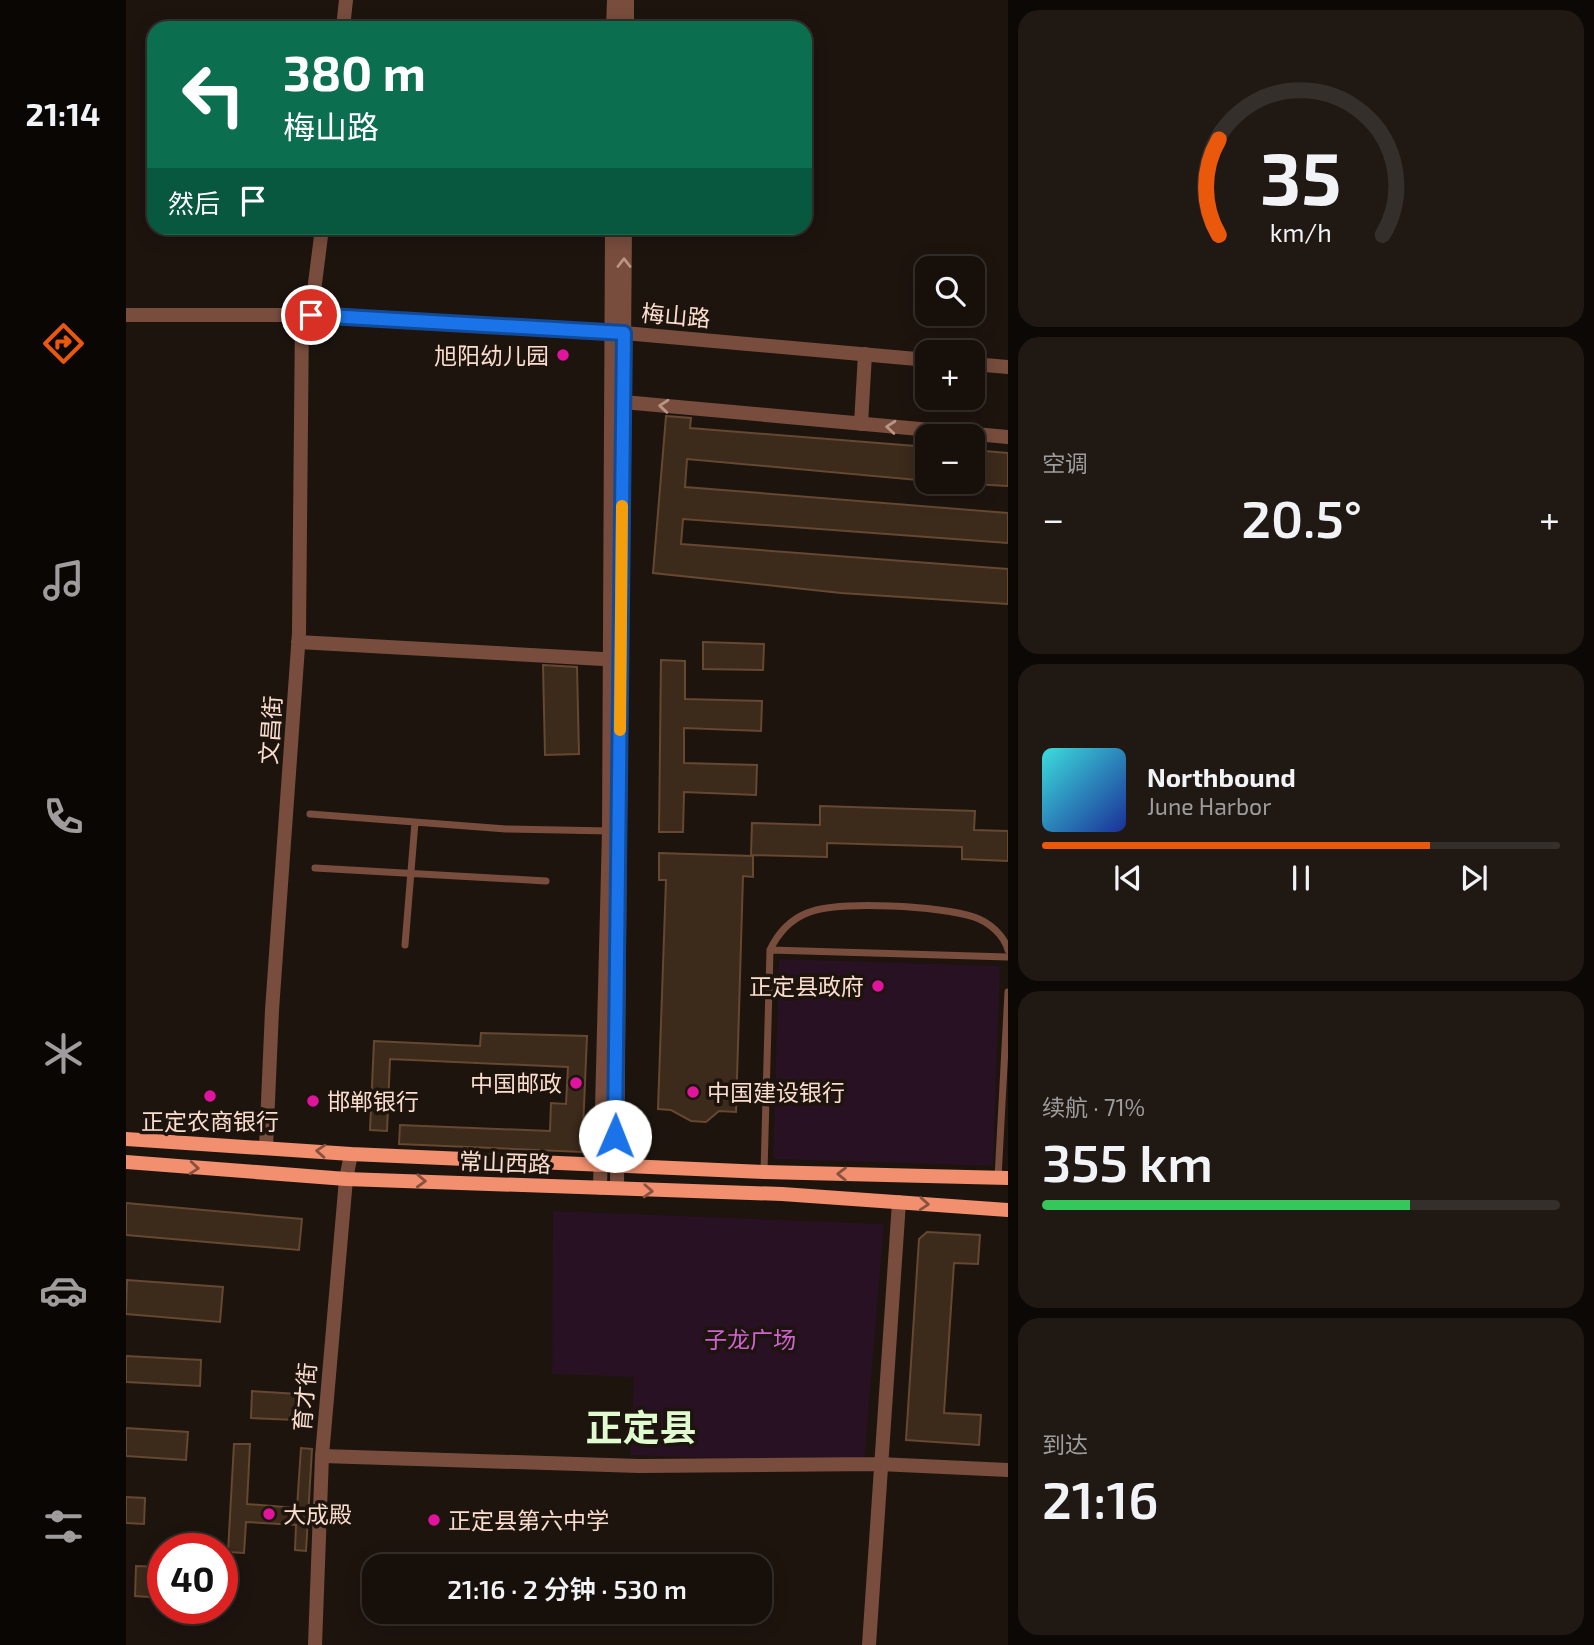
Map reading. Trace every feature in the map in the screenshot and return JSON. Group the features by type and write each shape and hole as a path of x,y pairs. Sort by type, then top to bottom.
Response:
{"main road":[{"name":"常山西路","path":"126,1139 351,1154 608,1163 764,1172 1003,1178"},
{"name":"常山西路","path":"126,1162 346,1179 782,1194 1008,1210"}],"street":[{"path":"344,21 346,0"},
{"path":"613,21 614,0"},
{"path":"626,21 627,0"},
{"name":"文昌街","path":"266,1147 299,642 306,315 321,235"},
{"path":"612,235 623,402 614,659"},
{"path":"600,1188 608,1163 618,332 625,235"},
{"name":"梅山路","path":"126,315 306,315 618,332 915,359"},
{"path":"861,424 865,354"},
{"path":"985,365 1008,367"},
{"path":"623,402 1008,437"},
{"path":"299,642 614,659"},
{"name":"育才街","path":"315,1645 322,1456 346,1179 351,1154"},
{"path":"608,1163 617,1188"},
{"path":"869,1645 879,1464 899,1202"},
{"path":"322,1456 639,1466 879,1464 1008,1470"}],"lane":[{"path":"310,814 506,829 614,831"},
{"path":"405,944 415,822"},
{"path":"315,868 546,881"},
{"path":"764,1172 770,950 777,935 809,912 869,906 944,910 976,918 996,930 1008,950"},
{"path":"770,950 1008,957"},
{"path":"1003,1178 1008,992"}],"green space":[{"path":"779,959 1000,966 993,1166 773,1159"},
{"name":"子龙广场","path":"553,1211 884,1224 864,1464 630,1455 634,1377 552,1374"}],"building":[{"path":"666,416 691,418 690,428 915,446 915,480 687,459 685,487 1008,513 1008,543 683,519 681,544 1008,569 1008,604 841,593 653,573"},
{"path":"985,451 1008,453 1008,486 985,485"},
{"path":"703,642 764,644 763,670 703,669"},
{"path":"661,660 685,661 685,699 762,701 761,731 684,728 684,763 757,765 756,795 684,792 683,832 659,832"},
{"path":"543,665 577,667 579,754 545,755"},
{"path":"820,806 975,811 974,830 1008,831 1008,861 962,859 962,847 827,843 827,857 751,855 752,823 820,825"},
{"path":"659,853 753,856 753,877 743,876 736,1112 719,1111 706,1122 691,1121 671,1110 658,1109 666,880 659,880"},
{"path":"481,1033 587,1036 582,1152 399,1144 400,1125 550,1131 551,1103 566,1104 568,1067 390,1059 387,1131 370,1130 374,1041 480,1046"},
{"path":"126,1203 302,1219 299,1250 126,1235"},
{"path":"927,1232 980,1235 978,1264 954,1263 944,1413 981,1415 979,1445 906,1440 919,1239"},
{"path":"127,1280 223,1287 220,1322 126,1314"},
{"path":"126,1356 201,1360 200,1386 126,1382"},
{"path":"252,1391 298,1394 297,1420 251,1418"},
{"path":"126,1428 188,1432 186,1460 126,1456"},
{"path":"234,1444 250,1444 247,1504 297,1508 301,1448 312,1449 306,1551 295,1550 296,1525 246,1522 244,1553 238,1553 238,1533 229,1533"},
{"path":"126,1497 145,1498 144,1524 126,1523"},
{"path":"136,1566 147,1566 147,1597 135,1596"}],"slow traffic":[{"path":"620,730 622,506"}],"place":[{"name":"旭阳幼儿园","path":"563,355"},
{"name":"正定县政府","path":"878,986"},
{"name":"中国邮政","path":"576,1083"},
{"name":"中国建设银行","path":"693,1092"},
{"name":"正定农商银行","path":"210,1096"},
{"name":"邯郸银行","path":"313,1101"},
{"name":"大成殿","path":"269,1514"},
{"name":"正定县第六中学","path":"434,1520"}],"district":[{"name":"正定县","path":"641,1426"}],"route":[{"path":"311,315 624,333 615,1136"}]}
